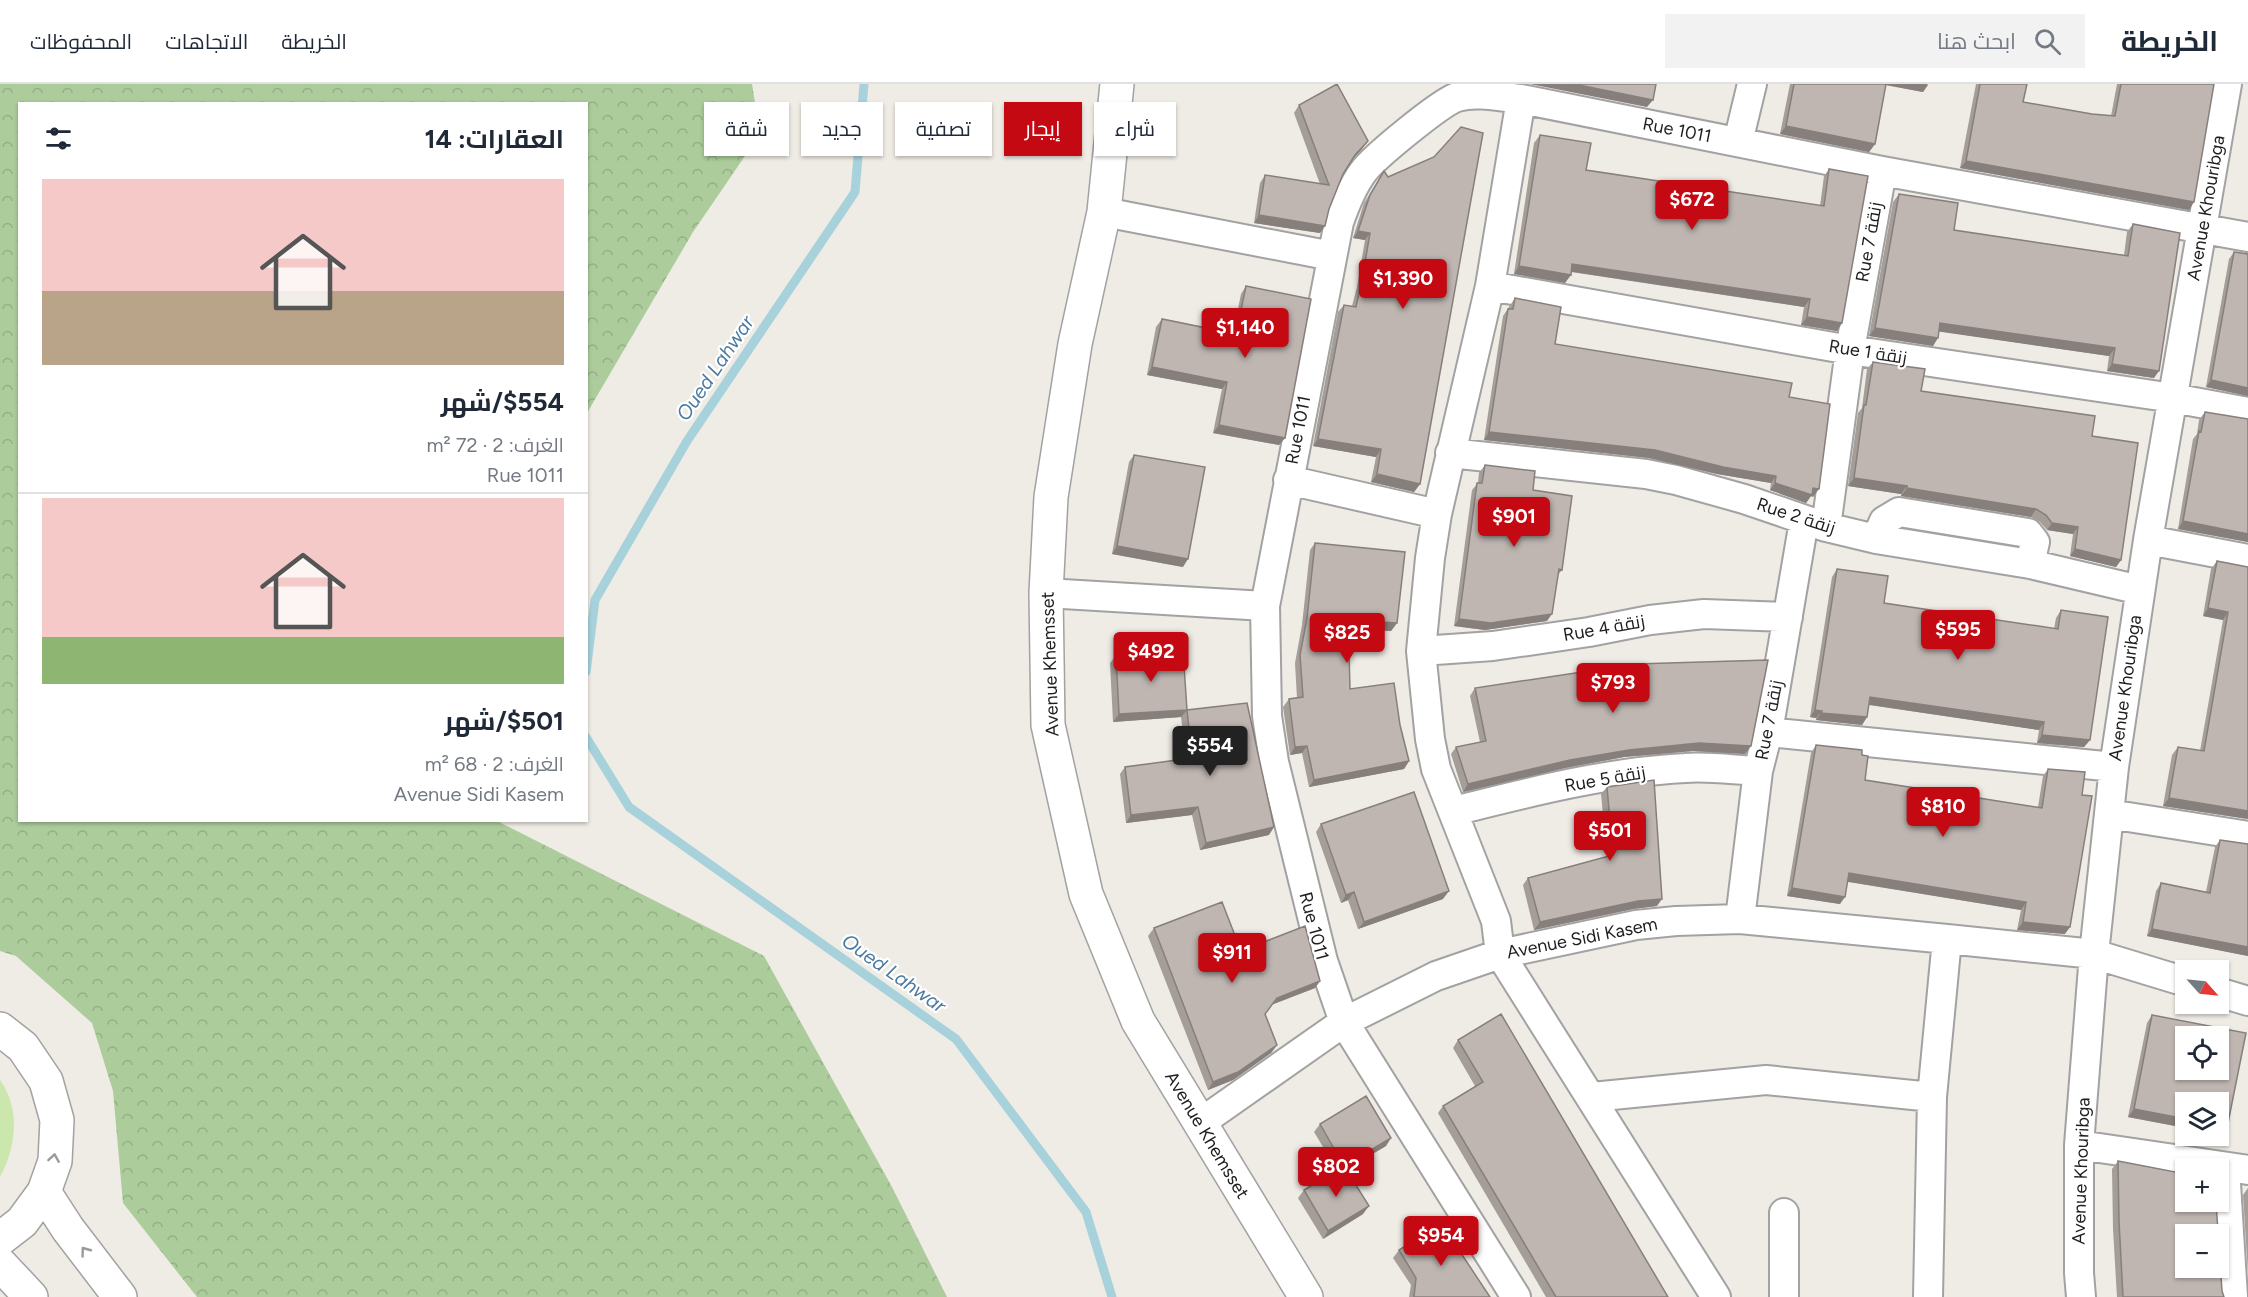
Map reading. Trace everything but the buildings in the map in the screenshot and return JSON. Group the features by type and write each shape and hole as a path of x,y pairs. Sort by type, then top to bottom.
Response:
{"street":[{"name":"Avenue Khemsset","path":"1117,84 1104,212 1075,344 1053,485 1046,593 1048,725 1086,894 1138,1021 1306,1297"},
{"path":"1738,142 1752,84"},
{"name":"Avenue Khouribga","path":"2081,1297 2079,1145 2094,954 2114,767 2148,540 2227,84"},
{"name":"Rue 1011","path":"1516,1297 1344,1022 1323,961 1274,762 1267,716 1265,606 1339,222 1349,195 1364,171 1382,153 1434,112 1475,89 1882,171 2203,229"},
{"path":"1521,99 1490,286 1450,453 1430,558 1421,651 1430,739 1436,769 1496,921 1500,954 1716,1297"},
{"name":"Rue 7 زنقة","path":"1740,919 1758,771 1768,732 1788,617 1815,524 1850,350 1882,171"},
{"path":"1104,212 1332,256"},
{"path":"2203,229 2248,237"},
{"name":"Rue 1 زنقة","path":"1490,286 1850,350 2174,398 2248,412"},
{"name":"Rue 2 زنقة","path":"1450,453 1666,478 1744,499 1815,524 1876,539 2030,564 2140,590"},
{"path":"1288,480 1437,514"},
{"path":"2148,540 2248,559"},
{"path":"1046,593 1265,606"},
{"name":"Rue 4 زنقة","path":"1421,651 1493,646 1589,632 1650,620 1704,614 1788,617"},
{"path":"1768,732 2114,767"},
{"name":"Rue 5 زنقة","path":"1454,811 1494,800 1628,773 1686,767 1758,771"},
{"path":"2109,814 2248,836"},
{"name":"Avenue Sidi Kasem","path":"1200,1123 1344,1022 1436,976 1500,954 1636,925 1740,919 1947,939 2094,954 2175,979"},
{"path":"1928,1297 1932,1097 1947,939"},
{"path":"2229,995 2248,1001"},
{"path":"0,1029 23,1047 46,1081 57,1120 55,1161 44,1192 22,1222 0,1239"},
{"path":"1592,1097 1766,1080 1932,1097"},
{"path":"2079,1145 2237,1168 2233,1297"},
{"path":"44,1192 68,1229 120,1297"},
{"path":"1784,1213 1784,1297"},
{"path":"0,1264 32,1297"}],"green space":[{"path":"0,84 752,84 755,102 704,102 704,156 745,156 693,232 588,411 588,102 18,102 18,822 499,822 764,956 892,1187 947,1297 197,1297 123,1203 113,1091 92,1023 16,956 0,951"},
{"path":"0,1080 11,1103 14,1128 10,1153 0,1177"}],"waterway":[{"name":"Oued Lahwar","path":"588,656 595,600 687,441 855,192 864,84"},
{"name":"Oued Lahwar","path":"588,740 629,807 956,1039 1086,1212 1112,1297"}]}
